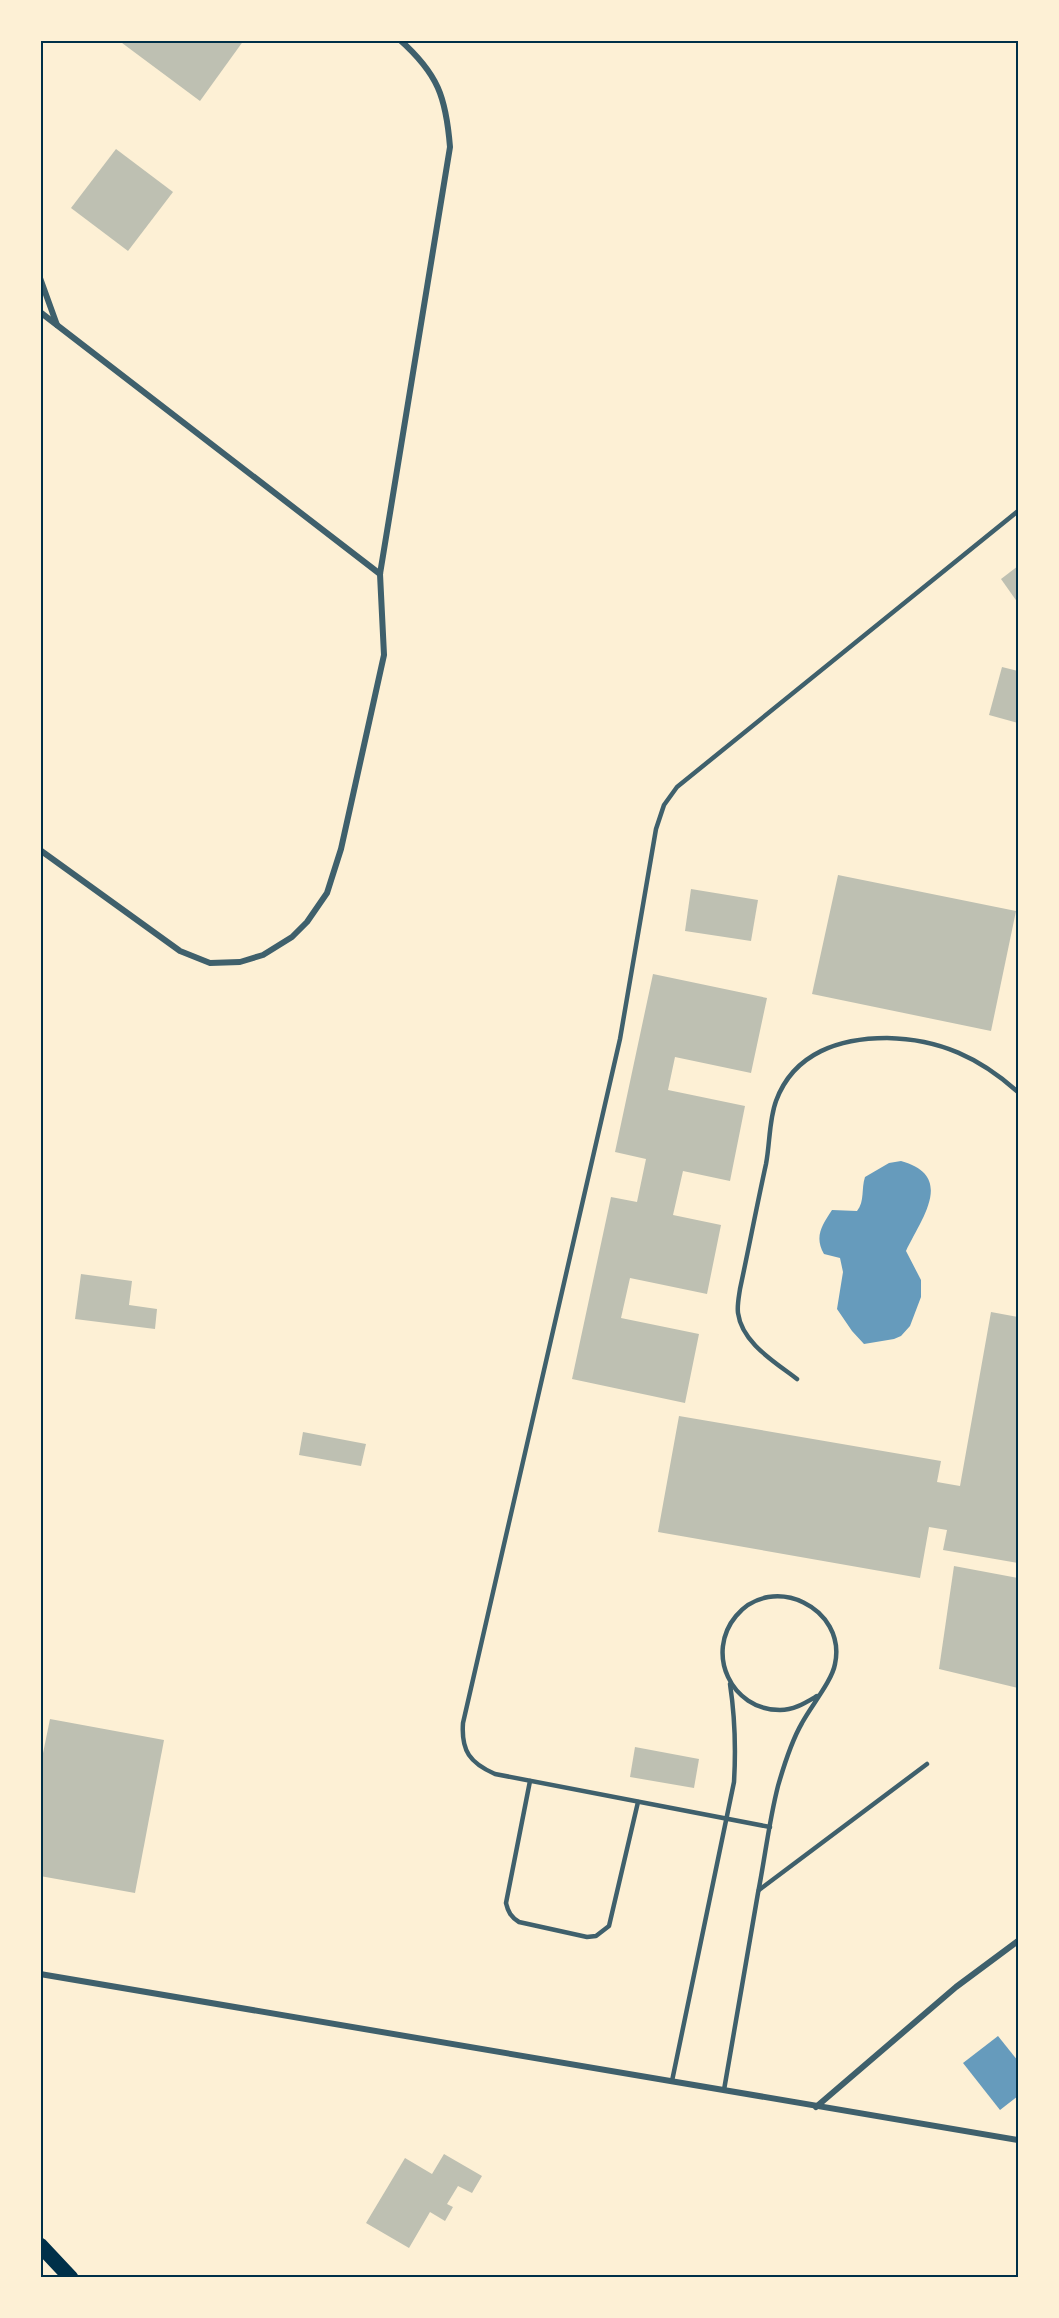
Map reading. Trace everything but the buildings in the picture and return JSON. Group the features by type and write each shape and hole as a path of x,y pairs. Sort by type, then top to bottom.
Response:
{"main road":[{"path":"40,2245 70,2277"}],"street":[{"path":"40,850 180,951 210,963 240,962 263,955 292,937 307,922 327,892 341,849 384,655 380,574 450,147 448,117 442,94 416,55 400,40"},
{"path":"40,278 57,326"},
{"path":"40,312 380,574"},
{"path":"816,2107 956,1987 1018,1941"},
{"path":"40,1974 1018,2140"}],"lane":[{"path":"770,1827 495,1774 480,1767 468,1755 462,1740 464,1723 618,1051 656,829 664,805 686,779 1018,512"},
{"path":"797,1379 750,1341 740,1323 737,1310 768,1154 776,1100 793,1072 811,1056 836,1045 863,1038 905,1038 937,1044 970,1056 996,1072 1018,1092"},
{"path":"672,2081 734,1782 735,1717 721,1649 726,1631 736,1615 750,1603 768,1597 786,1596 804,1601 819,1612 830,1627 836,1645 836,1664 829,1681 800,1725 778,1788 724,2090"},
{"path":"730,1684 744,1699 762,1708 781,1710 800,1706 817,1696"},
{"path":"759,1890 927,1764"},
{"path":"530,1780 506,1903 508,1911 512,1918 519,1922 587,1937 596,1936 609,1926 638,1802"}],"water":[{"path":"901,1161 918,1168 927,1177 931,1188 926,1212 906,1251 921,1280 921,1297 910,1326 901,1336 864,1344 837,1309 843,1272 840,1258 824,1254 819,1237 820,1231 832,1210 857,1211 861,1203 865,1177 889,1163"},
{"path":"998,2036 1018,2061 1018,2096 1000,2110 963,2063"}]}
